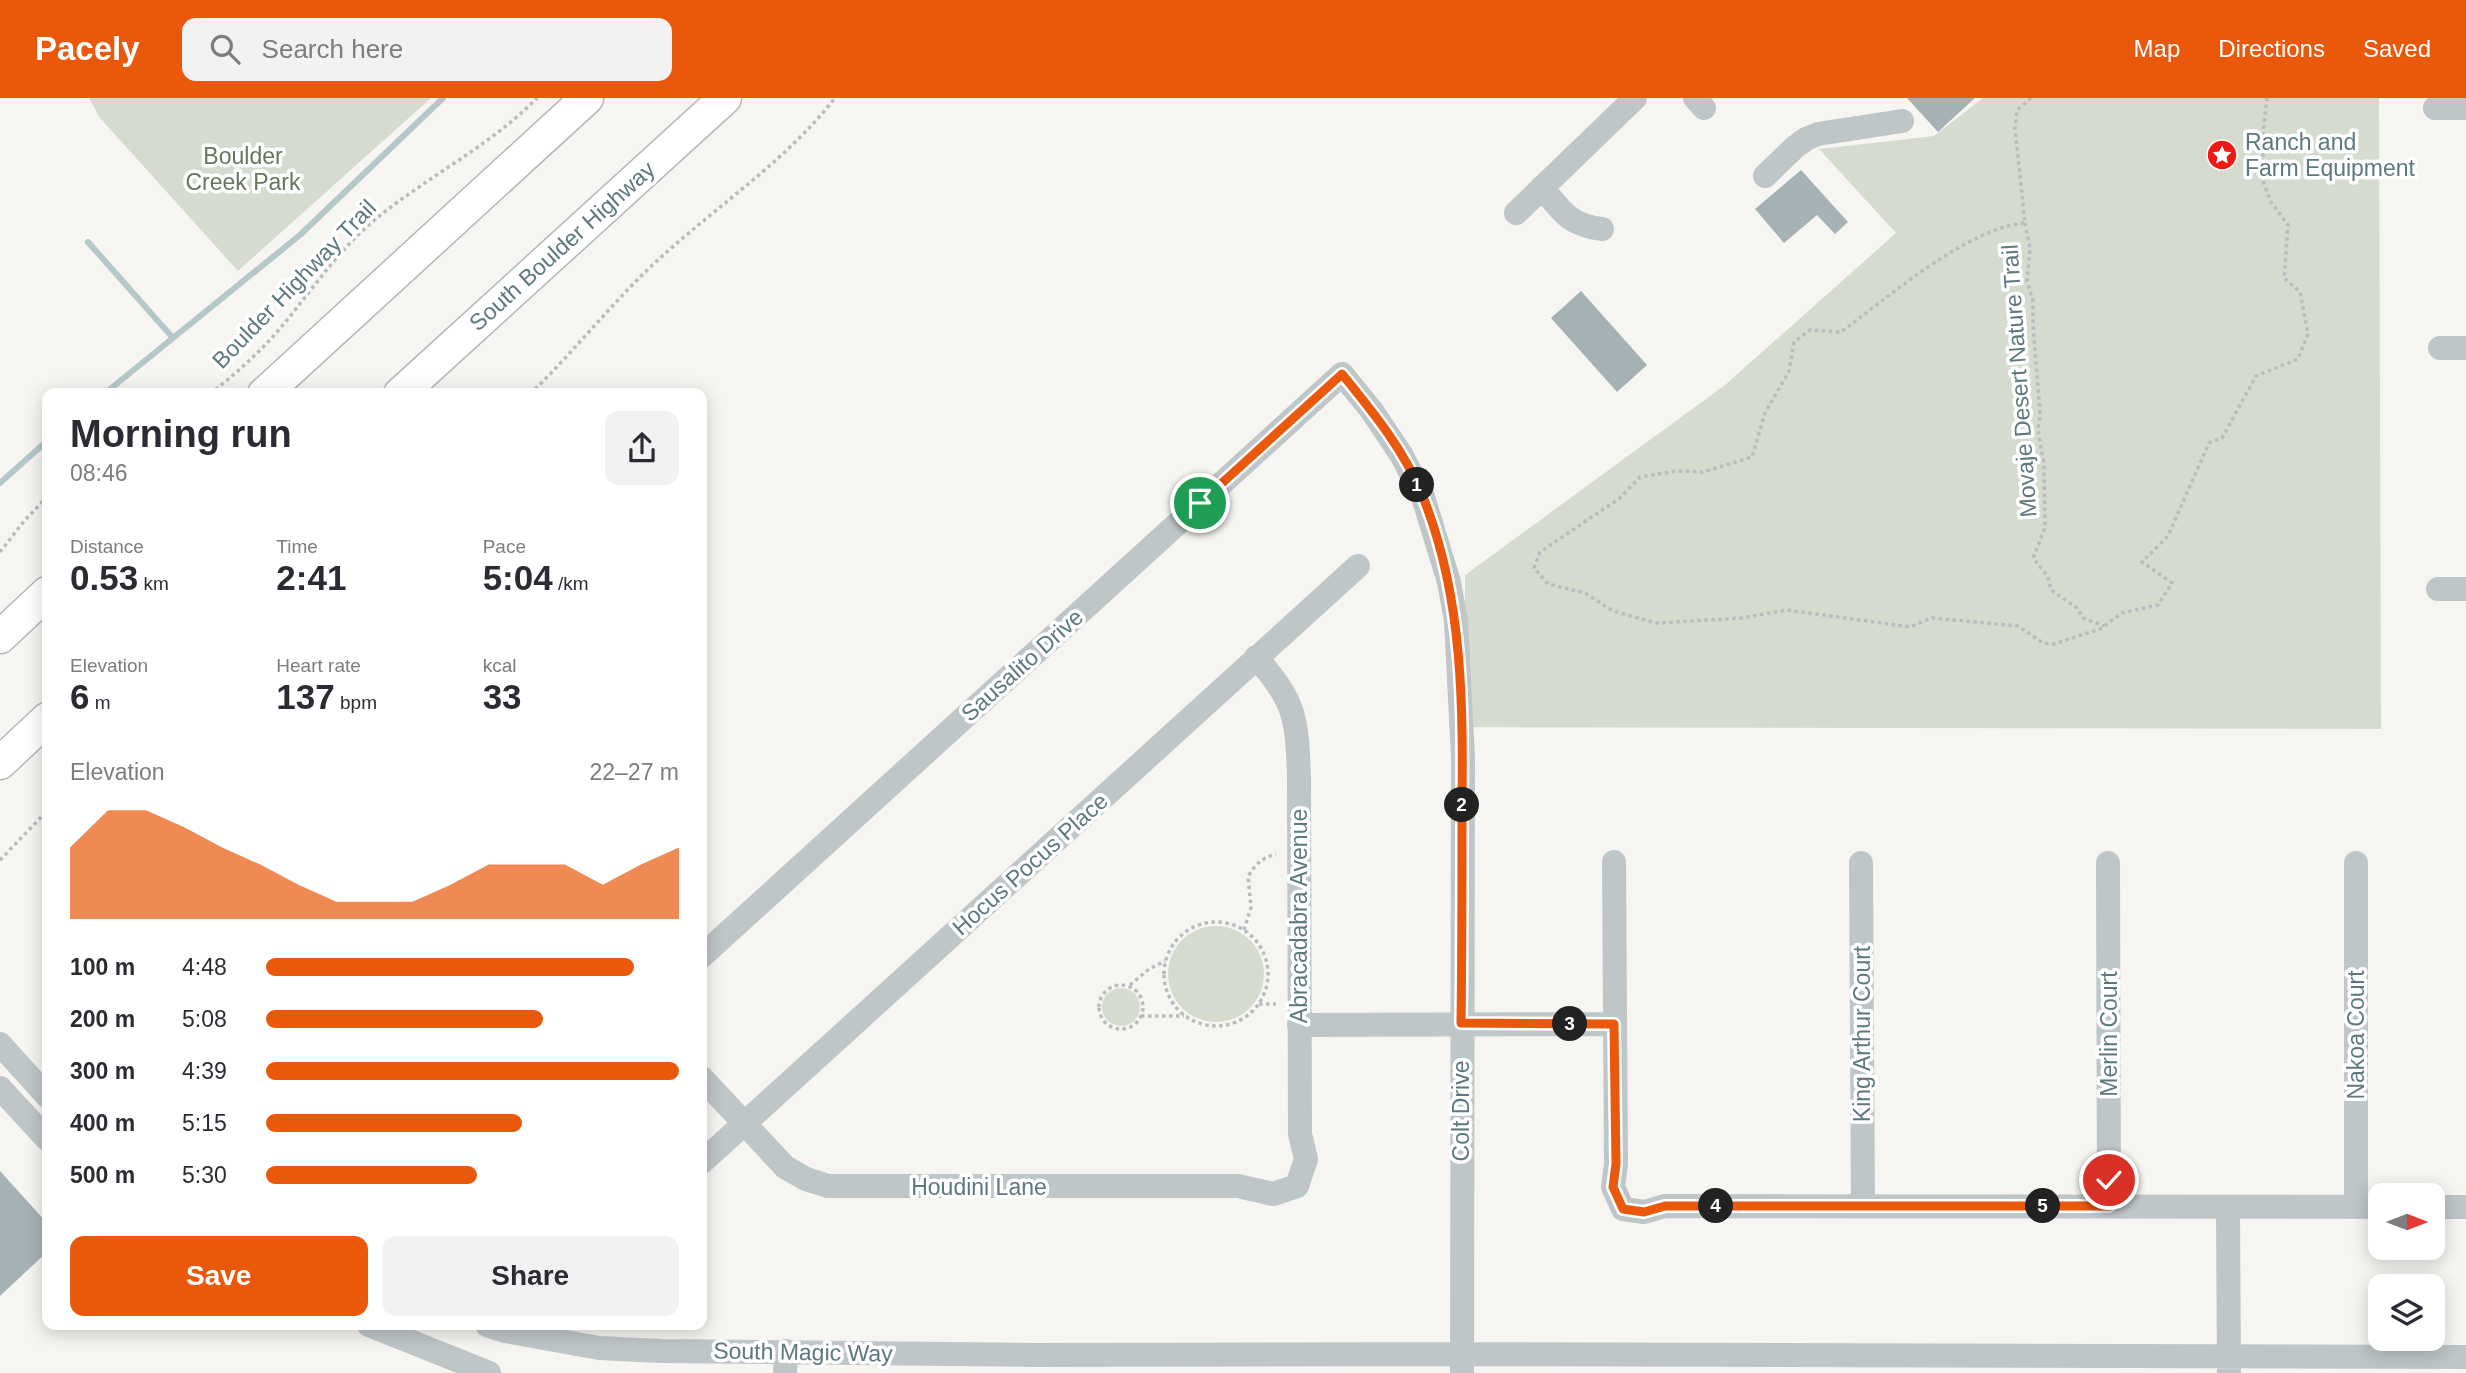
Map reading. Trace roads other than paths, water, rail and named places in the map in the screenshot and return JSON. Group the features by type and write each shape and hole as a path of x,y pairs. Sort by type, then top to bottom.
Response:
{"main road":[{"path":"271,388 587,98"},
{"name":"South Boulder Highway","path":"407,388 725,98"},
{"path":"0,637 42,598"},
{"path":"0,763 42,724"}],"street":[{"path":"1516,213 1542,187 1607,107 1636,98"},
{"path":"2435,108 2466,108"},
{"path":"1765,176 1806,139 1818,134 1902,121"},
{"path":"1542,187 1563,213 1583,227 1602,229"},
{"path":"2440,348 2466,348"},
{"name":"Sausalito Drive","path":"707,951 1342,374"},
{"name":"Colt Drive","path":"1342,374 1372,411 1402,456 1423,497 1450,582 1457,633 1462,757 1461,1363"},
{"name":"Hocus Pocus Place","path":"707,1157 1358,566"},
{"path":"2438,589 2466,589"},
{"name":"Abracadabra Avenue","path":"1256,657 1277,681 1287,698 1297,731 1300,1133 1306,1159 1297,1186"},
{"path":"1614,862 1616,1164 1613,1187 1623,1209 1644,1212 1665,1206 2368,1207"},
{"name":"King Arthur Court","path":"1861,863 1863,1206"},
{"name":"Merlin Court","path":"2108,863 2109,1206"},
{"name":"Nakoa Court","path":"2356,863 2368,1207"},
{"path":"1299,1025 1614,1024"},
{"path":"0,1044 40,1088 4,1100 42,1134"},
{"name":"Houdini Lane","path":"707,1083 785,1167 806,1179 828,1186 1238,1186 1273,1194 1297,1186"},
{"path":"2228,1207 2229,1364"},
{"path":"2445,1207 2466,1207"},
{"path":"382,1330 489,1373"},
{"name":"South Magic Way","path":"502,1330 599,1348 827,1363 1197,1356 1461,1363 2229,1364 2466,1357"}],"waterway":[{"path":"111,388 300,235 443,98"},
{"path":"88,242 173,338"},
{"path":"0,483 42,445"}],"place":[{"name":"Ranch and Farm Equipment","path":"2222,155"}],"park label":[{"name":"Boulder Creek Park","path":"243,169"}]}
